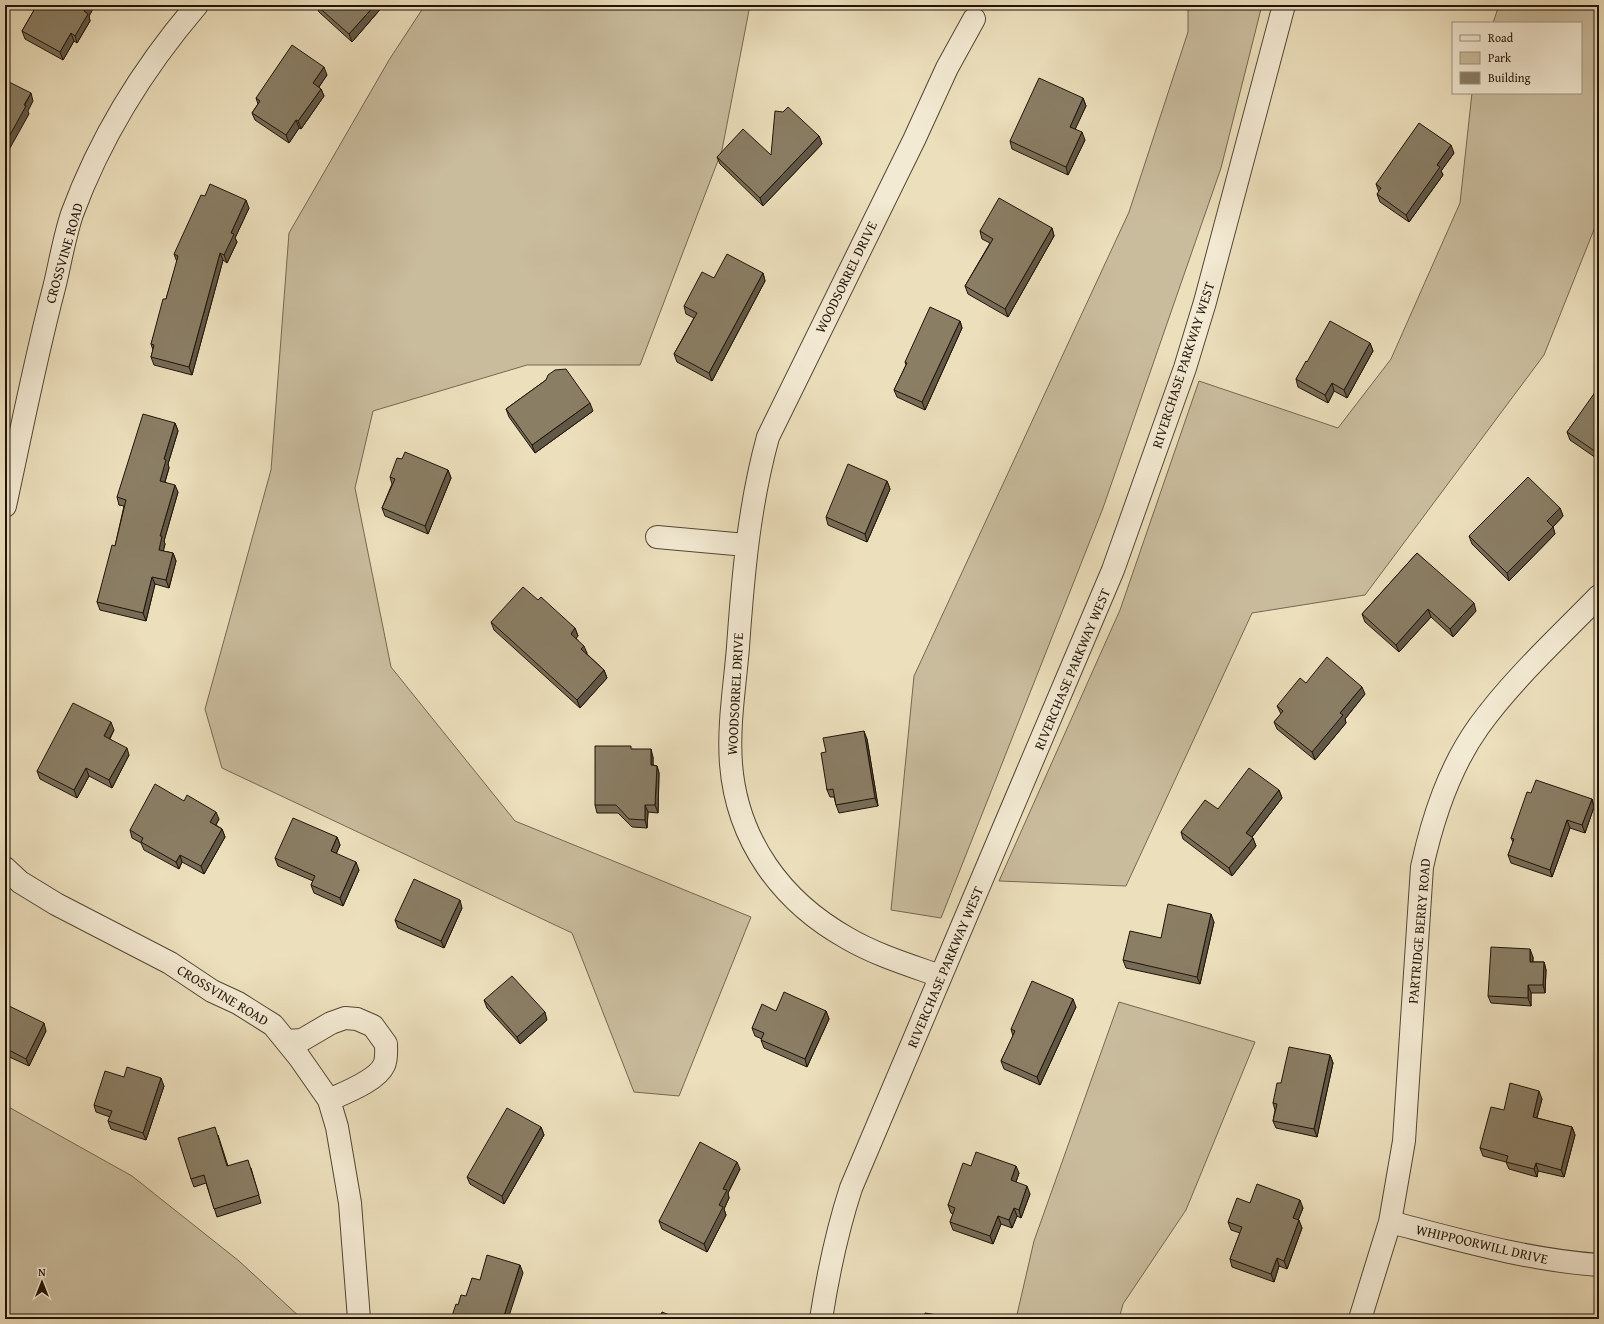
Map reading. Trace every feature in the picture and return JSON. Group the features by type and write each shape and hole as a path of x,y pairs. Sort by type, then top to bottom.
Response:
{"street":[{"name":"CROSSVINE ROAD","path":"5,506 44,326 72,215 102,147 121,112 154,60 197,5"},
{"name":"RIVERCHASE PARKWAY WEST","path":"820,1319 829,1266 838,1228 851,1188 940,976 1000,841 1113,570 1185,368 1284,5"},
{"name":"WOODSORREL DRIVE","path":"940,976 891,958 848,939 828,927 796,902 758,854 738,808 731,764 731,730 746,545 758,473 768,437 914,140 947,68 974,19"},
{"path":"657,537 746,545"},
{"name":"PARTRIDGE BERRY ROAD","path":"1360,1319 1390,1222 1404,1141 1422,867 1431,829 1443,793 1457,764 1478,727 1508,689 1599,596"},
{"name":"CROSSVINE ROAD","path":"5,868 20,882 56,904 170,963 212,991 238,1003 273,1025 299,1057 329,1100 344,1159 350,1203 359,1319"},
{"path":"286,1041 302,1040 331,1023 345,1018 357,1019 373,1026 386,1044 385,1065 369,1080 329,1100"},
{"name":"WHIPPOORWILL DRIVE","path":"1390,1222 1493,1249 1533,1257 1599,1265"}],"green space":[{"path":"425,5 750,5 722,150 640,365 527,365 373,411 355,488 391,667 515,821 751,917 679,1096 634,1092 572,933 222,768 205,709 271,470 289,233 389,60"},
{"path":"1188,5 1262,5 1221,168 1103,508 941,918 891,910 914,676 1129,212 1188,32"},
{"path":"1499,5 1599,5 1599,217 1544,355 1365,595 1252,613 1126,886 999,881 1120,610 1199,381 1338,428 1391,359 1460,203 1472,94 1582,94 1582,22 1493,22"},
{"path":"1119,1002 1255,1042 1186,1210 1123,1304 1119,1319 1016,1319 1034,1241"},
{"path":"5,1105 132,1176 239,1261 302,1319 5,1319"}],"building":[{"path":"37,5 87,5 84,11 88,14 75,36 71,33 60,52 22,31"},
{"path":"316,5 375,5 349,34"},
{"path":"292,45 324,67 313,83 321,89 286,135 252,113 260,101 256,98"},
{"path":"1039,78 1083,98 1070,127 1082,132 1066,167 1010,141"},
{"path":"5,80 31,93 24,105 26,106 5,144"},
{"path":"788,107 819,136 760,198 717,157 743,129 771,155 775,111 783,112"},
{"path":"1419,123 1451,145 1437,165 1440,167 1406,215 1377,194 1381,188 1376,184"},
{"path":"210,184 246,200 231,233 234,234 224,255 220,253 189,367 151,357 154,345 151,344 163,299 166,299 178,256 174,254 201,195 205,196"},
{"path":"999,198 1052,228 1005,309 965,286 993,239 980,231"},
{"path":"727,254 763,273 709,373 674,354 697,313 684,306 702,272 714,278"},
{"path":"930,307 960,321 922,402 894,390"},
{"path":"1330,321 1370,343 1344,390 1332,383 1325,395 1296,379"},
{"path":"566,369 590,403 532,445 506,409 546,380 548,375 555,370"},
{"path":"1598,388 1599,389 1599,454 1567,432"},
{"path":"143,414 175,423 164,459 166,460 160,481 175,485 160,536 162,536 159,550 173,553 166,580 152,577 143,613 97,602 112,545 115,546 126,500 117,497"},
{"path":"405,452 448,470 425,526 382,508 395,479 390,477 397,458 402,459"},
{"path":"848,464 887,481 865,534 826,517"},
{"path":"1528,477 1560,508 1547,521 1553,527 1507,573 1469,536"},
{"path":"1417,553 1474,603 1450,629 1428,609 1396,645 1362,614"},
{"path":"523,587 538,600 541,597 575,628 571,634 584,646 581,649 604,670 577,700 491,622"},
{"path":"1327,657 1362,687 1340,713 1343,715 1312,752 1274,722 1283,711 1277,706 1300,678 1306,683"},
{"path":"73,703 111,722 104,736 127,748 109,780 86,768 74,790 37,771"},
{"path":"864,731 875,798 836,805 833,789 827,790 821,753 826,752 823,738"},
{"path":"595,746 631,746 631,749 651,749 651,765 657,766 655,805 645,805 645,820 629,819 616,805 595,805"},
{"path":"1249,768 1279,790 1246,833 1253,838 1229,868 1181,832 1205,800 1218,809"},
{"path":"1536,780 1592,799 1582,825 1567,820 1550,870 1508,855 1514,839 1511,838 1527,792 1531,793"},
{"path":"155,784 184,801 187,795 216,812 210,822 222,829 201,866 180,855 176,862 141,842 143,838 130,830"},
{"path":"293,818 337,837 331,851 356,862 340,898 311,885 315,876 275,858"},
{"path":"414,879 460,900 441,941 395,920"},
{"path":"1168,904 1211,914 1197,977 1123,960 1130,931 1161,938"},
{"path":"1491,947 1530,949 1530,962 1544,962 1543,985 1528,985 1528,998 1488,996"},
{"path":"512,976 545,1012 517,1037 484,1000"},
{"path":"1032,981 1073,999 1037,1077 1001,1061 1015,1031 1011,1029"},
{"path":"784,992 826,1011 805,1059 761,1040 764,1033 752,1028 762,1004 776,1011"},
{"path":"5,1004 44,1023 26,1059 5,1048"},
{"path":"1289,1047 1330,1055 1314,1129 1273,1121 1277,1104 1273,1103 1277,1083 1281,1083"},
{"path":"127,1067 161,1078 143,1133 108,1121 112,1111 94,1105 105,1071 124,1077"},
{"path":"1510,1083 1539,1091 1533,1117 1572,1127 1561,1170 1536,1163 1534,1169 1506,1162 1508,1156 1480,1148 1491,1107 1504,1110"},
{"path":"507,1108 541,1127 502,1196 467,1177"},
{"path":"215,1127 227,1166 248,1160 259,1195 214,1209 204,1175 191,1179 178,1138"},
{"path":"700,1142 737,1162 723,1189 727,1190 719,1205 723,1207 704,1244 659,1221"},
{"path":"976,1152 1016,1166 1011,1180 1027,1186 1019,1210 1014,1208 1009,1220 998,1216 990,1236 950,1222 955,1208 948,1205 963,1163 971,1166"},
{"path":"1257,1184 1300,1200 1293,1218 1299,1220 1284,1261 1277,1258 1271,1274 1230,1259 1242,1227 1228,1222 1237,1198 1250,1203"},
{"path":"487,1255 520,1265 503,1319 451,1319 461,1295 466,1296 472,1278 480,1280"},
{"path":"662,1312 679,1319 659,1319"},
{"path":"925,1313 962,1319 924,1319"}]}
